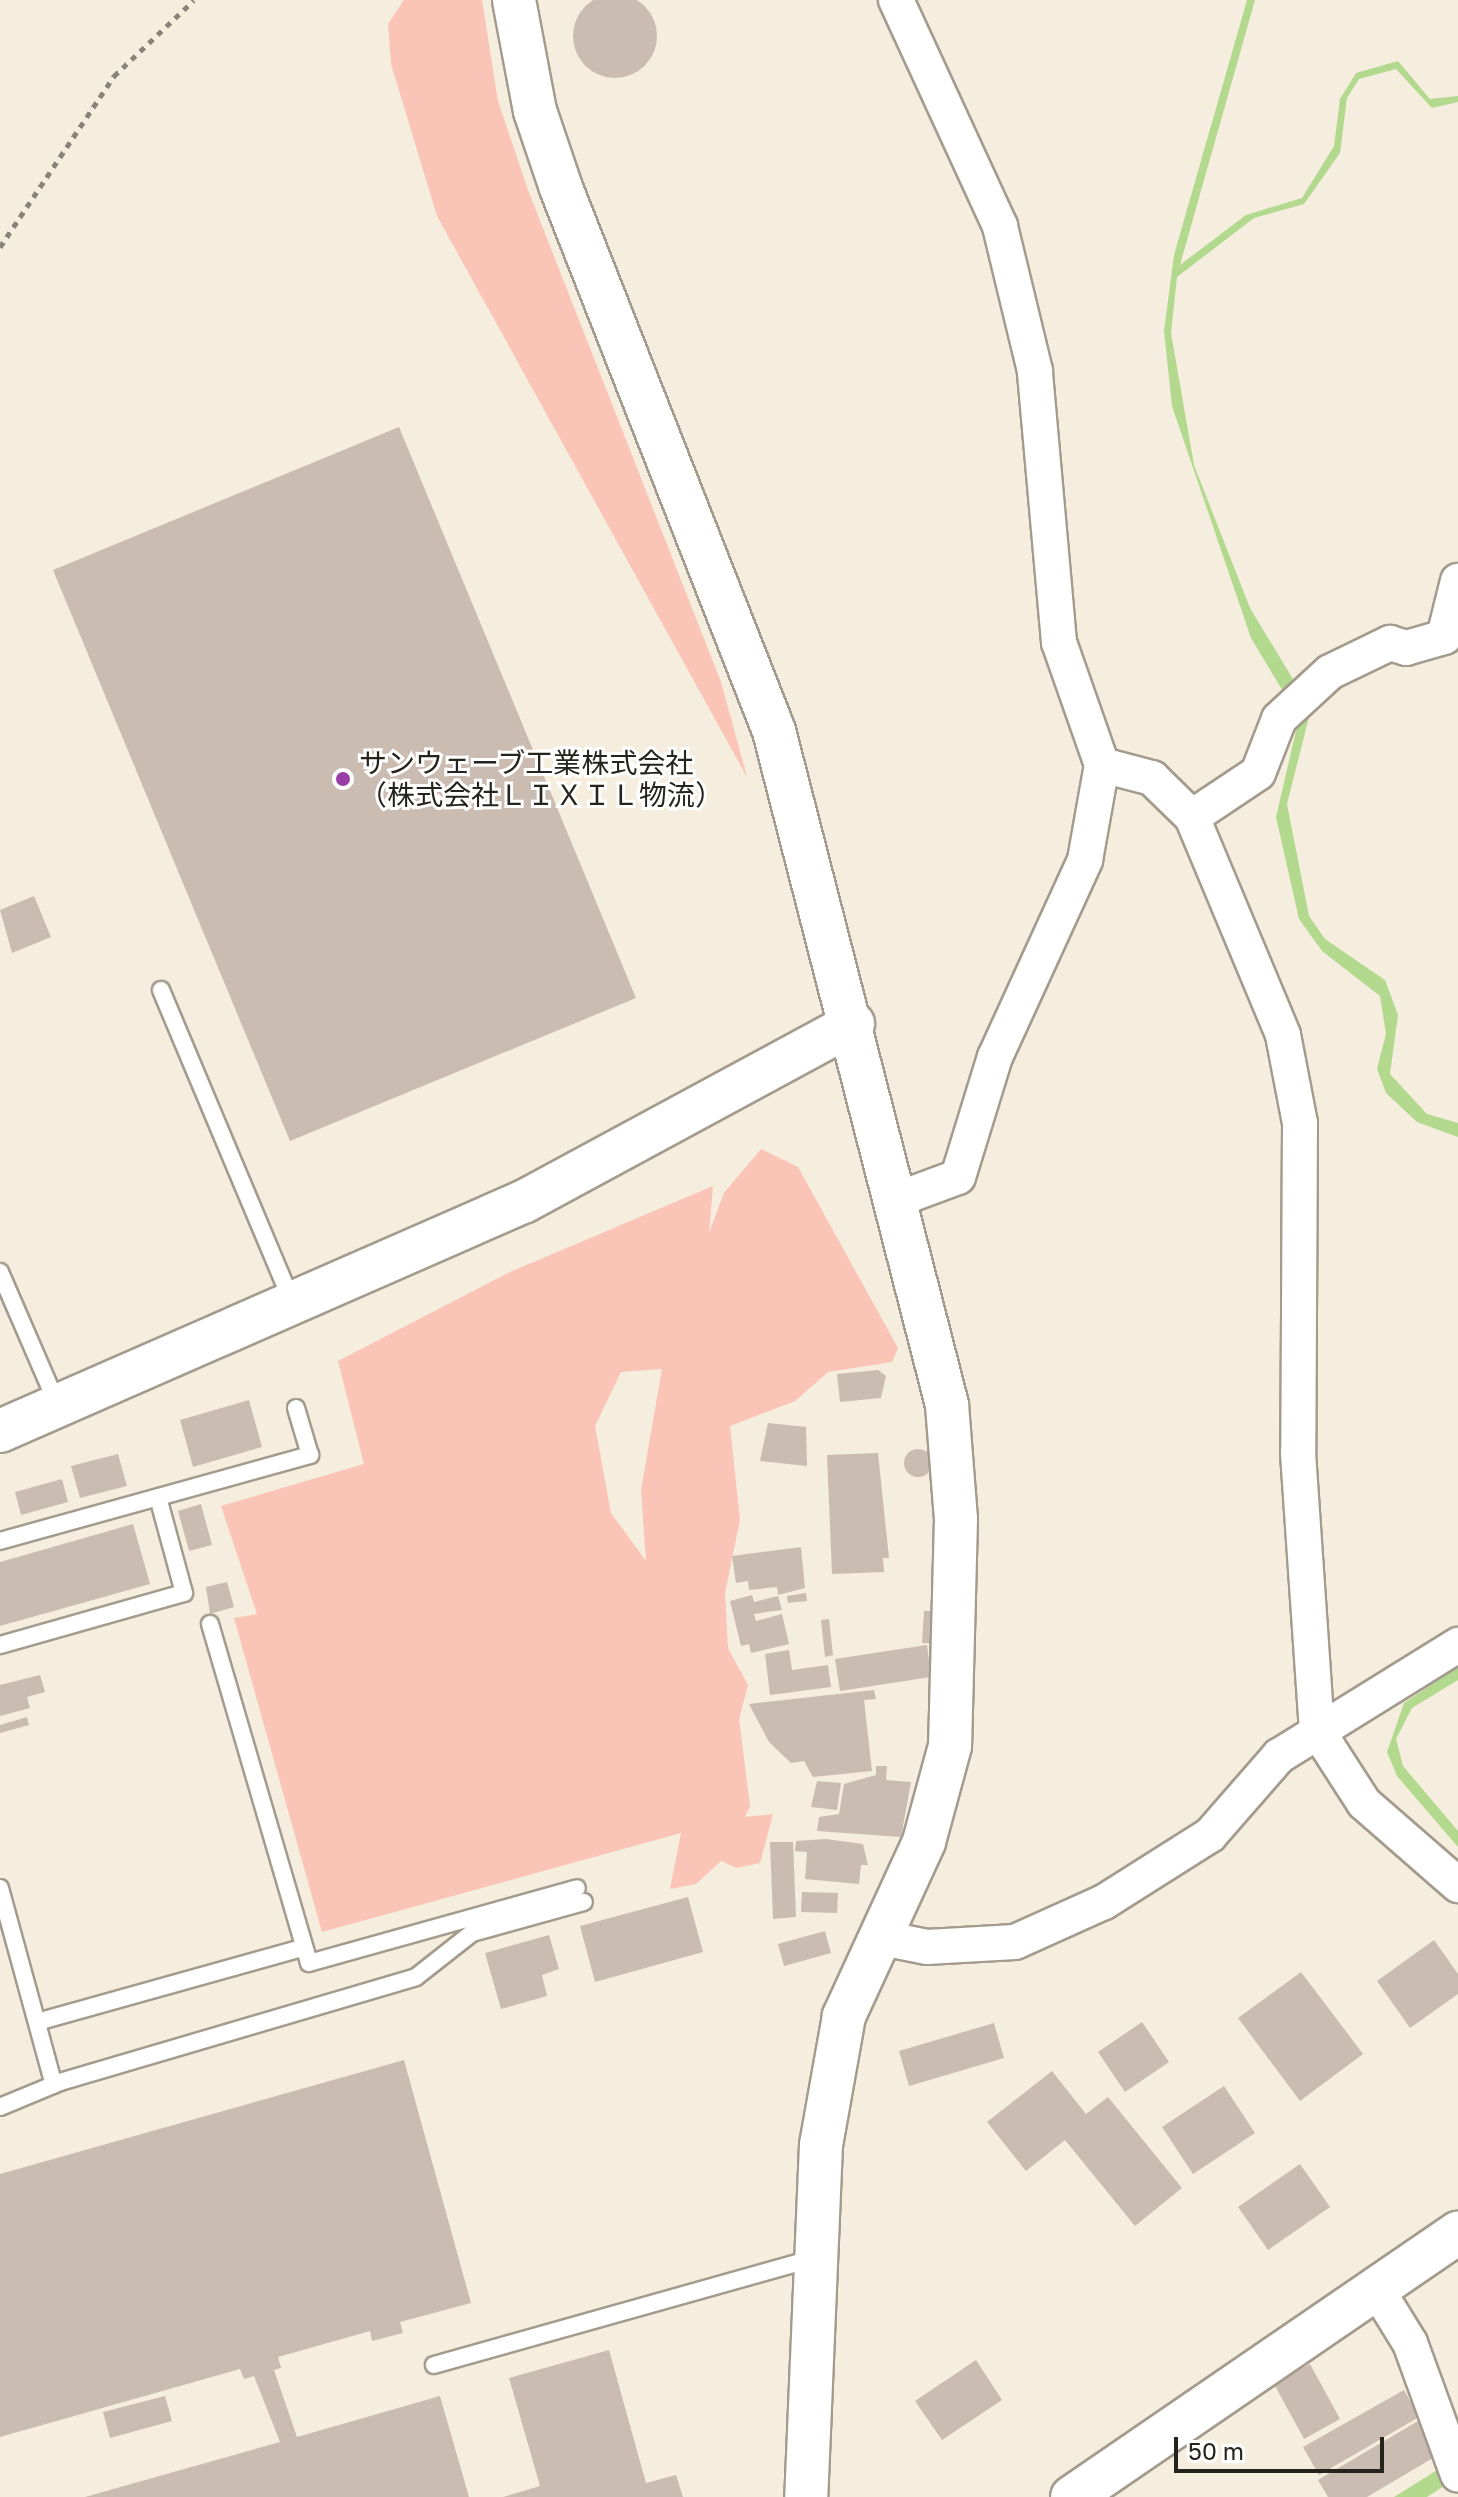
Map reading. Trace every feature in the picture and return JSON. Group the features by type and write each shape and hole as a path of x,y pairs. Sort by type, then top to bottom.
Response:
{"street":[{"path":"514,0 535,111 561,188 774,731 853,1024 893,1201 947,1405 956,1519 950,1746 924,1842 844,2016 821,2145 806,2497"},
{"path":"893,1201 958,1177 995,1057 1085,860 1102,765 1059,642 1035,371 1000,226 896,0"},
{"path":"1192,817 1258,773 1279,719 1330,672 1390,643 1406,648 1444,637 1458,581"},
{"path":"1102,765 1152,778 1192,817 1283,1035 1300,1123 1298,1453 1317,1730 1364,1803 1458,1885"},
{"path":"0,1431 294,1306 525,1201 853,1024"},
{"path":"882,1938 927,1947 1015,1942 1104,1902 1210,1835 1279,1756 1458,1645"},
{"path":"1072,2497 1458,2233"},
{"path":"1376,2288 1410,2343 1458,2475"}],"lane":[{"path":"161,990 294,1306"},
{"path":"0,1272 58,1407"},
{"path":"0,1541 310,1455 296,1408"},
{"path":"0,1645 184,1593 158,1497"},
{"path":"0,2107 54,2085 416,1977 472,1933 580,1895 309,1963 302,1948 210,1624"},
{"path":"0,1888 54,2085"},
{"path":"37,2022 302,1948"},
{"path":"434,2365 815,2257"}],"path":[{"path":"0,247 114,76 194,0"}],"shaded area":[{"path":"404,0 482,0 498,101 528,190 721,682 747,777 437,216 391,64 388,24"},
{"path":"1247,0 1255,0 1180,265 1246,215 1302,198 1334,146 1340,99 1356,73 1398,61 1430,99 1458,96 1458,102 1432,108 1396,69 1359,79 1347,98 1340,153 1304,204 1254,218 1177,277 1171,333 1194,465 1250,608 1311,709 1287,804 1309,916 1325,939 1385,980 1398,1015 1390,1074 1427,1114 1458,1123 1458,1137 1417,1122 1386,1093 1377,1069 1386,1034 1380,996 1322,951 1299,919 1276,817 1299,718 1251,638 1172,406 1164,331 1174,255"},
{"path":"761,1149 798,1167 898,1348 892,1362 828,1372 795,1401 730,1426 740,1520 725,1593 728,1648 748,1685 739,1719 750,1806 745,1817 773,1814 760,1863 737,1868 721,1861 696,1884 670,1889 681,1833 322,1932 234,1618 257,1614 221,1506 364,1464 338,1361 510,1272 713,1186 709,1233 724,1193","holes":["662,1369 641,1490 646,1561 611,1513 595,1426 621,1372"]},
{"path":"1458,1667 1458,1680 1412,1708 1396,1739 1403,1766 1458,1831 1458,1847 1397,1776 1387,1752 1404,1703"},
{"path":"1458,2457 1458,2477 1427,2497 1394,2497"}],"building":[{"path":"615,-6 631,-3 645,6 654,20 657,36 654,52 645,66 631,75 615,78 599,75 585,66 576,52 573,36 576,20 585,6 599,-3"},
{"path":"399,427 636,998 290,1141 53,570"},
{"path":"34,896 51,937 12,953 0,910"},
{"path":"878,1370 886,1376 881,1398 840,1402 837,1374"},
{"path":"249,1400 262,1447 193,1467 180,1420"},
{"path":"768,1423 806,1427 807,1466 760,1461"},
{"path":"918,1449 928,1453 932,1463 928,1473 918,1477 908,1473 904,1463 908,1453"},
{"path":"878,1453 889,1558 883,1558 884,1572 832,1574 827,1455"},
{"path":"118,1454 127,1486 80,1498 71,1466"},
{"path":"62,1479 68,1502 21,1515 15,1492"},
{"path":"201,1504 212,1545 189,1551 178,1511"},
{"path":"133,1524 150,1584 0,1626 0,1562"},
{"path":"801,1547 805,1588 778,1595 777,1587 749,1590 748,1581 736,1583 732,1556"},
{"path":"227,1582 234,1607 210,1614 206,1587"},
{"path":"806,1593 807,1601 788,1603 787,1596"},
{"path":"752,1595 754,1602 778,1596 782,1610 754,1614 756,1621 782,1614 789,1644 751,1653 749,1644 741,1646 730,1601"},
{"path":"924,1611 932,1611 930,1643 922,1643"},
{"path":"829,1619 833,1655 825,1657 821,1620"},
{"path":"927,1645 931,1677 840,1691 835,1659"},
{"path":"789,1650 792,1670 828,1665 831,1687 770,1695 765,1654"},
{"path":"40,1675 45,1692 27,1697 30,1708 0,1716 0,1685"},
{"path":"874,1690 876,1699 864,1700 872,1771 813,1777 804,1761 791,1763 769,1742 749,1704"},
{"path":"27,1717 29,1725 0,1733 0,1725"},
{"path":"876,1766 887,1766 886,1780 911,1782 901,1837 817,1831 819,1817 839,1814 844,1784 876,1775"},
{"path":"817,1781 841,1783 837,1810 811,1807"},
{"path":"826,1839 863,1844 868,1865 861,1865 859,1884 805,1879 807,1852 795,1851 796,1841"},
{"path":"770,1842 793,1842 796,1917 773,1919"},
{"path":"802,1892 838,1893 837,1913 801,1912"},
{"path":"688,1897 703,1952 595,1982 580,1926"},
{"path":"825,1931 831,1953 784,1966 778,1944"},
{"path":"549,1935 559,1969 542,1975 547,1996 501,2009 485,1953"},
{"path":"1434,1940 1458,1974 1458,1994 1410,2028 1377,1981"},
{"path":"1301,1972 1363,2054 1300,2101 1238,2018"},
{"path":"1142,2022 1169,2062 1125,2092 1098,2052"},
{"path":"994,2023 1004,2058 909,2086 899,2051"},
{"path":"404,2060 471,2303 400,2322 403,2333 372,2341 370,2331 278,2357 281,2368 274,2370 297,2437 440,2396 469,2497 85,2497 280,2442 254,2376 244,2379 240,2369 0,2437 0,2174"},
{"path":"1052,2071 1086,2114 1108,2097 1182,2188 1135,2226 1065,2140 1026,2171 987,2122"},
{"path":"1224,2086 1255,2133 1193,2174 1162,2127"},
{"path":"1300,2164 1330,2207 1268,2250 1238,2207"},
{"path":"609,2350 646,2483 676,2475 683,2497 503,2497 540,2486 509,2378"},
{"path":"976,2360 1002,2400 942,2440 915,2401"},
{"path":"1310,2364 1340,2419 1304,2439 1274,2384"},
{"path":"1404,2390 1419,2417 1319,2475 1303,2447"},
{"path":"165,2396 172,2421 110,2438 103,2412"},
{"path":"1418,2421 1438,2455 1367,2497 1328,2497 1318,2480"}],"place":[{"name":"サンウェーブ工業株式会社 （株式会社ＬＩＸＩＬ物流）","path":"343,779"}]}
